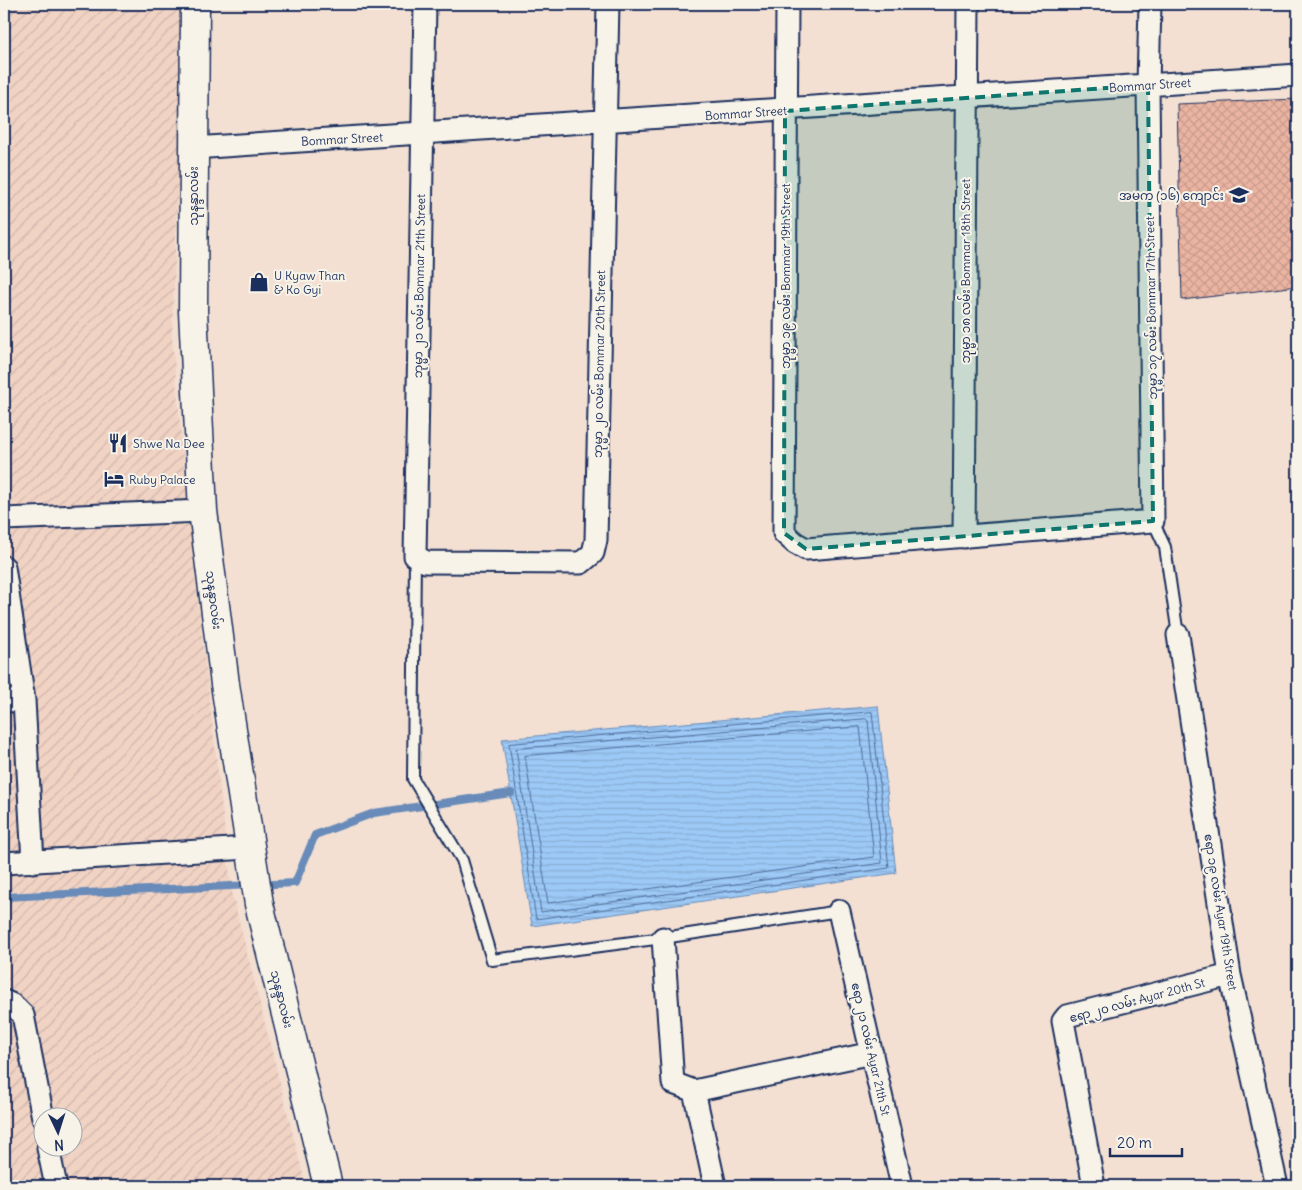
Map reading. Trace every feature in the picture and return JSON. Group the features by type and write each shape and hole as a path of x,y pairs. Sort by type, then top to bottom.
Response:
{"main road":[{"name":"သုနန္ဒာလမ်း","path":"195,4 193,312 203,511 248,848 259,904 328,1186"}],"street":[{"name":"ဘုမ္မာ ၂၁ လမ်း Bommar 21th Street","path":"421,559 421,134 425,4"},
{"name":"ဘုမ္မာ ၂၀ လမ်း Bommar 20th Street","path":"421,559 581,563 593,553 596,540 608,4"},
{"name":"ဘုမ္မာ ၁၉ လမ်း Bommar 19th Street","path":"787,4 784,533 794,543 806,548 964,538"},
{"name":"ဘုမ္မာ ၁၈ လမ်း Bommar 18th Street","path":"964,538 968,4"},
{"name":"ဘုမ္မာ ၁၇ လမ်း Bommar 17th Street","path":"1150,4 1148,85 1153,522"},
{"name":"Bommar Street","path":"193,148 786,111 1298,75"},
{"path":"4,519 203,511"},
{"path":"964,538 1153,522"},
{"path":"4,567 14,700 33,862"},
{"name":"ဧရာ ၁၉ လမ်း Ayar 19th Street","path":"1178,635 1230,975 1277,1186"},
{"path":"4,863 248,848"},
{"name":"ဧရာ ၂၁ လမ်း Ayar 21th St","path":"839,911 902,1186"},
{"path":"663,938 674,1082 694,1091 872,1053"},
{"name":"ဧရာ ၂၀ လမ်း Ayar 20th St","path":"1094,1186 1063,1021 1068,1016 1230,975"},
{"path":"4,1001 13,1005 23,1015 41,1108"},
{"path":"694,1091 715,1186"},
{"path":"50,1158 56,1186"}],"lane":[{"path":"1153,522 1165,547 1178,635"},
{"path":"421,559 413,779 462,860 492,960 663,938 839,911"}],"highlighted area":[{"path":"1148,85 1153,521 806,549 784,533 785,111"}],"shaded area":[{"path":"4,4 185,4 172,337 191,540 232,893 306,1186 4,1186"}],"water":[{"path":"878,706 896,873 532,926 502,739"}],"building":[{"name":"အမက (၁၆) ကျောင်း","path":"1298,99 1298,286 1182,300 1177,104"}],"waterway":[{"path":"4,897 295,883 315,835 374,813 511,793"}],"place":[{"name":"အမက (၁၆) ကျောင်း","path":"1239,195"},
{"name":"U Kyaw Than & Ko Gyi","path":"259,282"},
{"name":"Shwe Na Dee","path":"118,443"},
{"name":"Ruby Palace","path":"114,479"}]}
